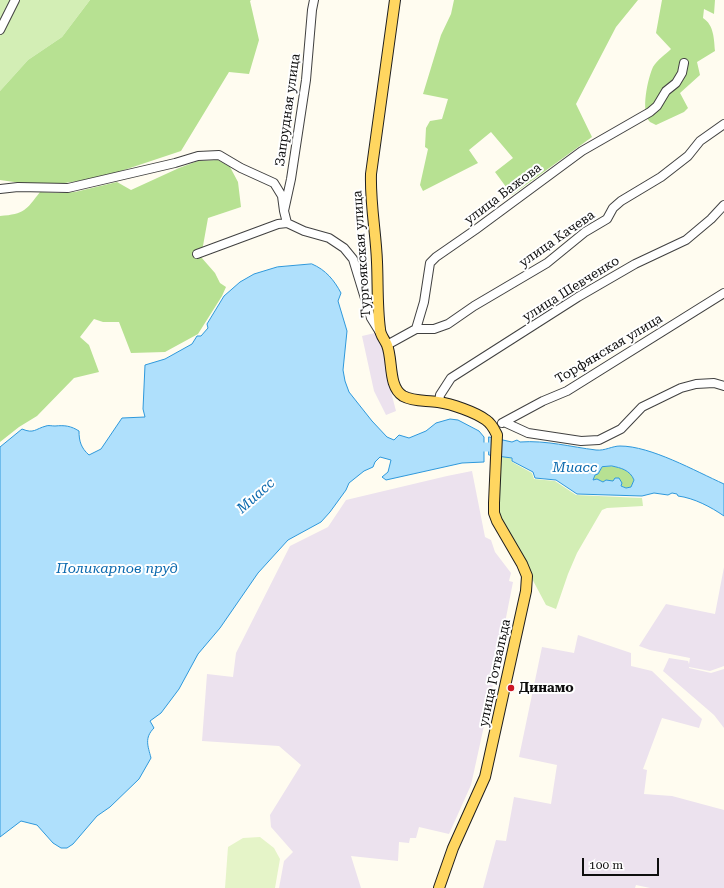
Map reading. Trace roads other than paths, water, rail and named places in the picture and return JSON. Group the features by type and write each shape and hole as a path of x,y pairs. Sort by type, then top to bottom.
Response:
{"main road":[{"name":"Тургоякская улица","path":"396,0 370,190 377,262 377,293 380,331 387,345 396,389 401,395 410,400 439,402 471,412 486,420 495,430"},
{"name":"улица Готвальда","path":"439,888 453,848 485,777 526,591 527,576 494,513 496,462 495,430"}],"street":[{"path":"0,30 15,0"},
{"name":"Запрудная улица","path":"287,223 284,211 291,179 306,80 314,0"},
{"name":"улица Бажова","path":"416,329 424,302 430,263 436,257 582,151 650,112 657,106 666,91 676,83 682,72 684,63"},
{"name":"улица Качева","path":"387,345 416,329 434,329 448,324 474,306 547,263 585,232 607,219 614,208 621,201 661,177 688,156 700,141 724,124"},
{"path":"0,189 18,187 68,188 175,163 198,156 219,155 241,168 274,183 282,196 284,211"},
{"name":"улица Шевченко","path":"439,402 440,395 451,378 591,289 635,264 686,240 711,219 724,204"},
{"path":"197,254 278,224 287,223 304,231 329,238 344,248 353,259 371,318 380,331"},
{"name":"Торфянская улица","path":"495,430 504,422 566,390 724,293"},
{"path":"504,422 528,433 581,441 599,440 621,429 642,407 681,388 696,384 714,383 724,386"}],"water":[{"name":"Поликарпов пруд","path":"312,264 329,276 341,293 338,301 347,331 343,370 345,381 349,392 372,421 387,437 394,440 399,435 409,438 426,431 436,423 450,419 458,420 479,431 484,437 484,462 462,463 386,480 382,477 388,472 391,460 380,457 375,462 373,467 364,471 349,483 346,490 321,522 288,540 258,573 220,628 198,654 179,689 161,713 150,721 154,728 148,739 151,758 139,779 110,807 97,816 73,844 67,848 61,848 53,843 37,825 21,821 0,837 0,447 22,429 32,431 47,426 62,426 71,427 79,431 81,444 89,455 101,449 122,418 145,417 143,409 145,365 165,359 192,344 197,336 201,336 208,328 207,324 224,296 240,282 254,274 277,267"},
{"name":"Миасс","path":"489,437 512,442 517,440 520,442 549,443 596,450 620,446 645,450 673,460 724,484 724,516 702,503 672,493 668,495 654,493 642,496 577,494 556,480 535,478 533,472 512,461 512,458 489,455","holes":["612,466 625,470 630,474 634,480 631,487 626,488 621,486 622,483 619,478 615,478 613,481 606,480 603,482 597,479 593,480 595,475 598,474 602,467"]}],"waterway":[{"name":"Миасс","path":"472,447 501,447"}],"place":[{"name":"Динамо","path":"511,688"}]}
